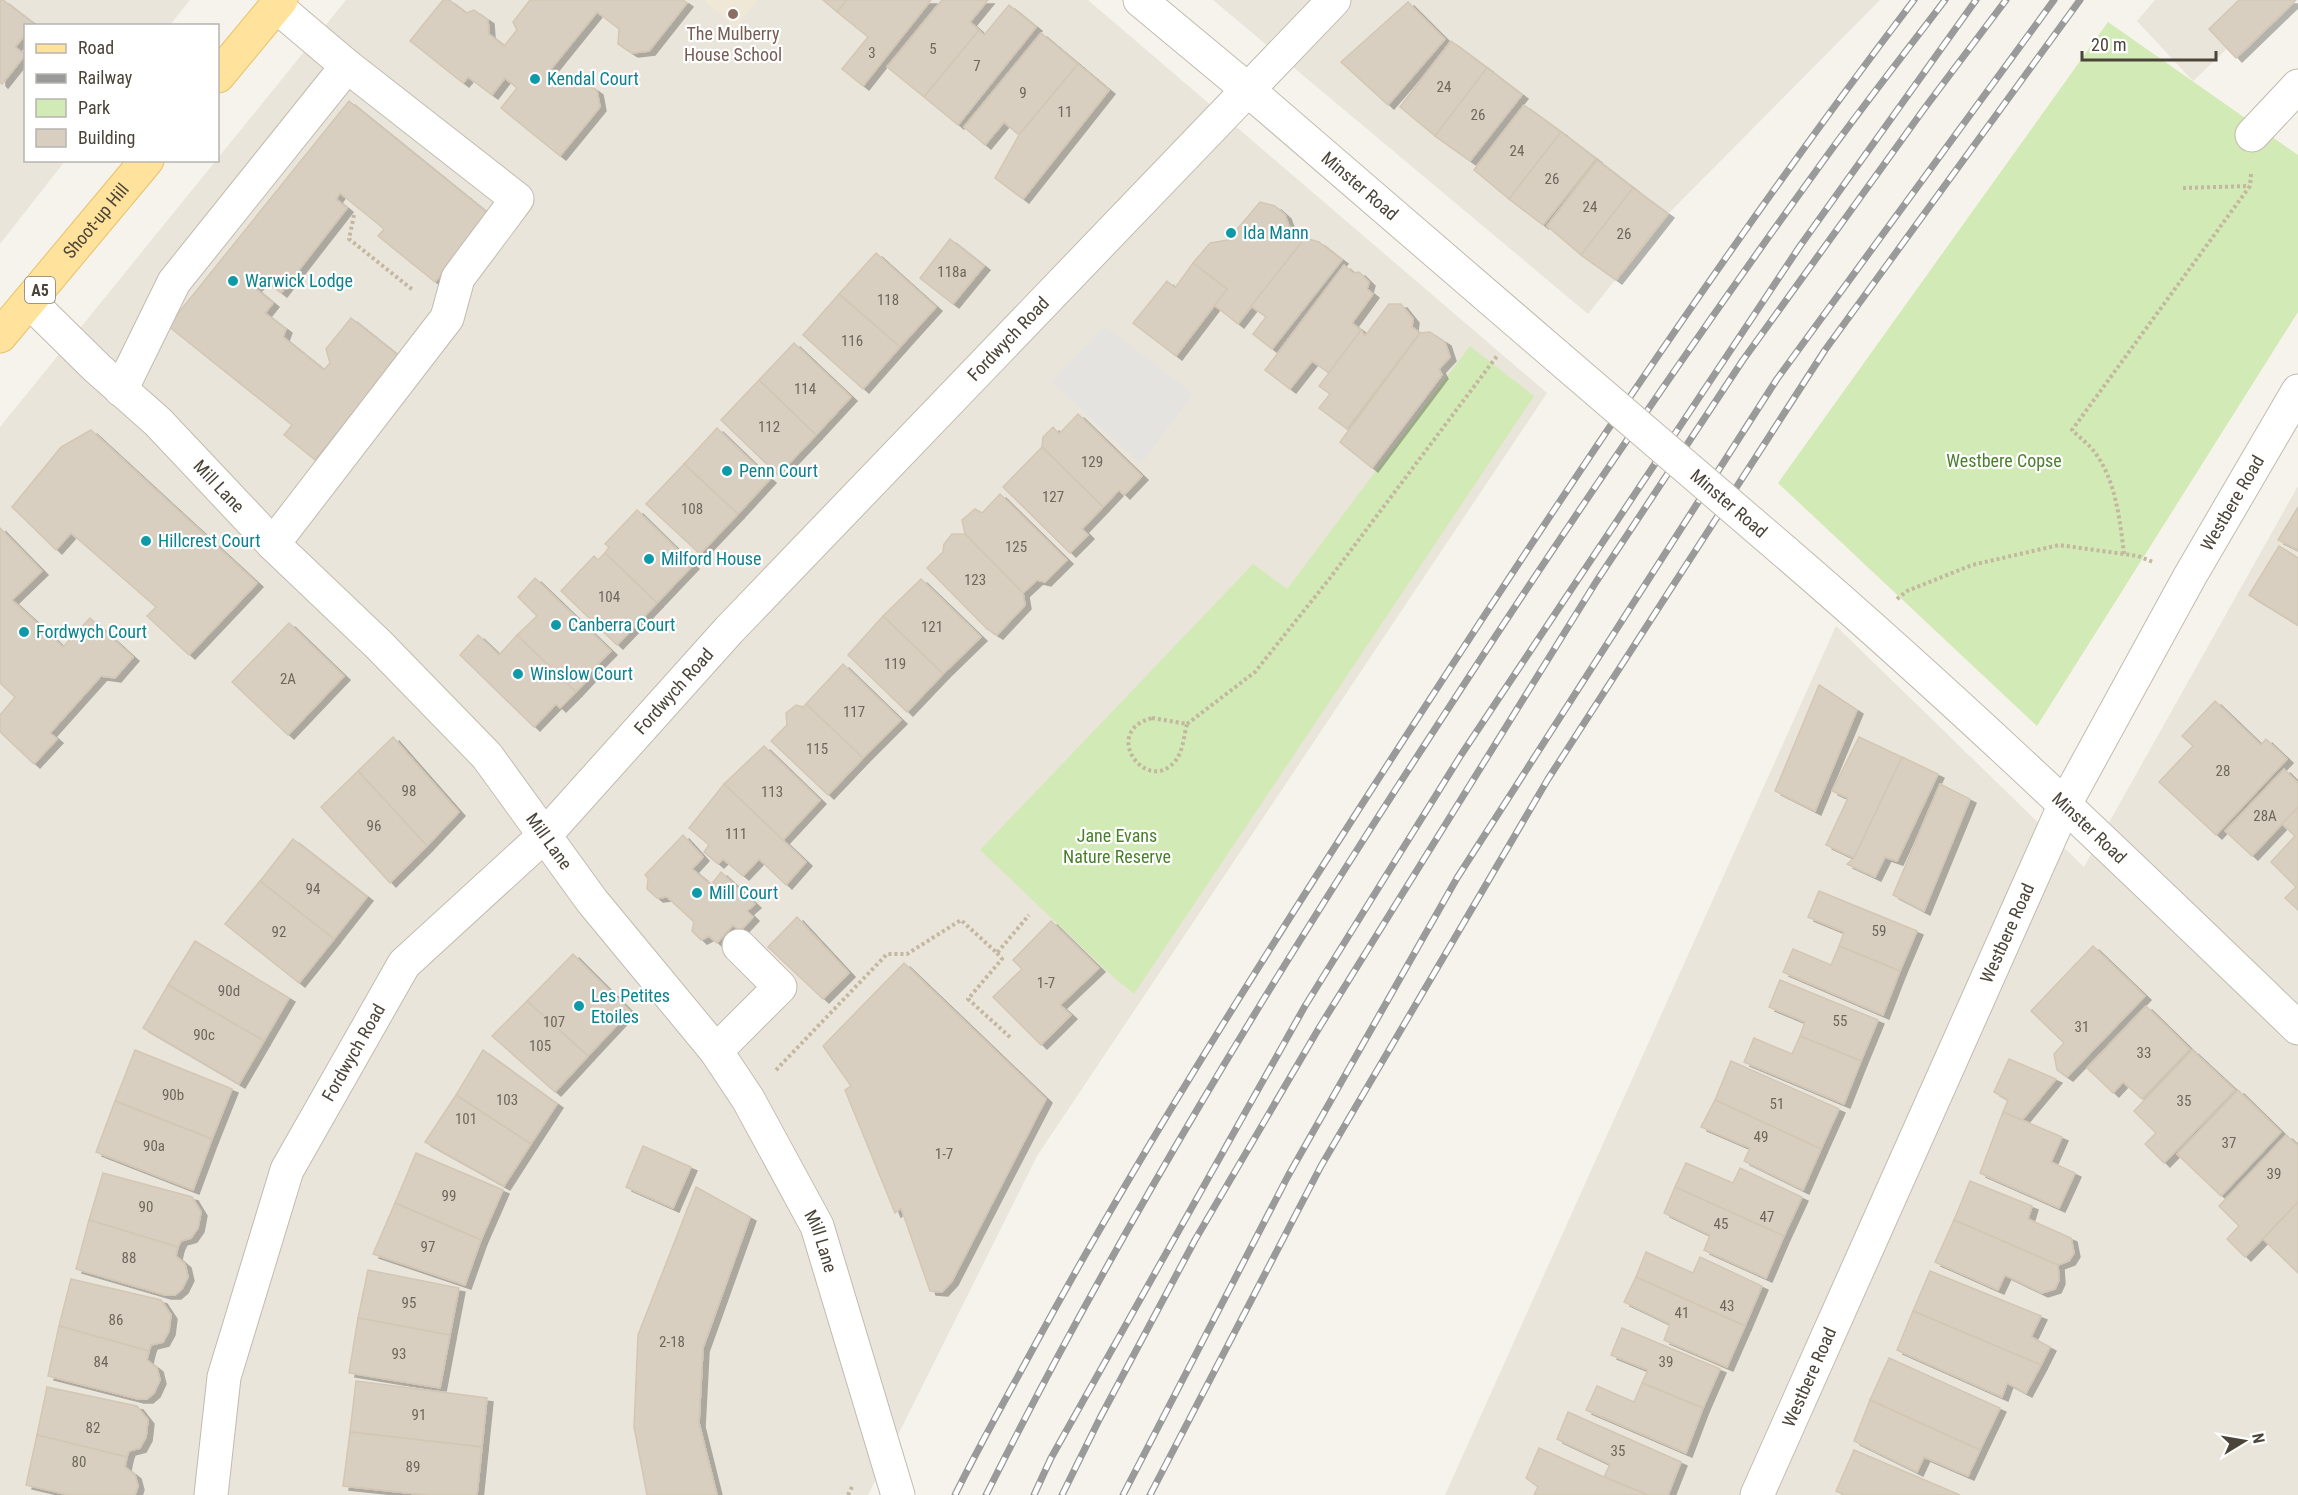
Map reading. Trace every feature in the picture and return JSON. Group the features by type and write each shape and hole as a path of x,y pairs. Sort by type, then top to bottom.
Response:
{"main road":[{"path":"219,75 279,3"},
{"name":"Shoot-up Hill","path":"0,336 145,162"}],"street":[{"name":"Minster Road","path":"1140,0 1247,88 1867,622 2065,804 2298,1028"},
{"name":"Fordwych Road","path":"211,1495 224,1377 287,1170 404,964 546,834 729,630 1334,0"},
{"path":"273,544 447,318 458,278 517,200 346,66 279,3"},
{"path":"121,390 174,282 346,66"},
{"path":"2252,135 2298,87"},
{"name":"Mill Lane","path":"30,302 121,390 158,422 273,544 380,645 488,756 592,901 716,1051 748,1099 817,1226 898,1495"},
{"name":"Westbere Road","path":"1756,1495 2065,804 2190,576 2298,391"},
{"path":"716,1051 780,987 739,946"}],"path":[{"path":"2124,554 2120,522 2105,471 2096,453 2072,430 2250,186 2252,135"},
{"path":"2183,188 2250,186"},
{"path":"354,215 349,239 447,318"},
{"path":"1187,724 1169,722 1161,718 1144,720 1137,725 1129,740 1131,757 1144,769 1153,771 1169,767 1180,753 1187,724 1255,672 1330,578 1493,363 1517,322"},
{"path":"1867,622 1907,591 1972,565 2060,545 2138,556 2190,576"},
{"path":"997,953 1029,915"},
{"path":"748,1099 886,954 907,954 961,920 1002,959 968,999 1011,1040"}],"shaded area":[{"path":"0,0 190,0 171,24 24,24 24,162 64,162 0,244"},
{"path":"346,0 1088,0 1547,393 1037,1156 868,1495 0,1495 0,427 215,162 219,162 219,157"},
{"name":"The Mulberry House School","path":"704,0 758,0 735,28"},
{"path":"1213,0 1880,0 1668,214 1588,314"},
{"path":"2155,0 2278,0 2193,81 2137,21"},
{"path":"1105,326 1193,394 1141,464 1052,382"},
{"path":"2298,486 2298,1495 1445,1495 1836,626 2084,867"}],"green space":[{"name":"Westbere Copse","path":"2108,22 2298,155 2298,312 2037,726 1778,483"},
{"name":"Jane Evans Nature Reserve","path":"1470,346 1534,396 1134,994 1111,975 980,850 1253,564 1287,589"}],"building":[{"path":"0,0 3,0 33,23 24,24 24,36 15,47 24,56 2,84 0,82"},
{"name":"Kendal Court","path":"443,0 449,0 466,13 474,10 488,20 489,34 504,46 517,30 513,22 530,0 683,0 687,3 649,51 632,53 618,44 619,29 597,12 551,69 572,86 582,80 597,91 600,107 560,156 501,108 517,88 505,78 492,95 468,77 463,83 410,41"},
{"path":"823,0 847,0 837,12"},
{"path":"847,0 931,0 863,86 842,69 868,37 837,12"},
{"path":"942,0 988,0 970,22 979,30 924,97 887,67"},
{"path":"2239,0 2296,0 2236,58 2209,29"},
{"path":"1408,2 1445,39 1388,105 1341,62"},
{"path":"1009,5 1036,27 958,125 924,97 979,30 984,35"},
{"path":"1041,33 1078,64 1019,135 1004,122 985,145 964,127"},
{"path":"1451,41 1487,68 1435,136 1400,107"},
{"path":"1078,64 1109,90 1023,199 995,178 1019,135"},
{"path":"1487,68 1522,95 1470,161 1435,136"},
{"name":"Warwick Lodge","path":"349,101 490,215 435,282 378,236 384,229 340,193 336,199 347,208 281,293 263,279 255,288 273,303 265,313 286,329 283,337 324,370 330,363 326,349 351,318 399,356 315,460 284,435 292,425 168,326"},
{"path":"1524,105 1561,132 1509,199 1474,170"},
{"path":"1561,132 1596,159 1543,225 1509,199"},
{"path":"1597,160 1633,188 1581,255 1547,226"},
{"path":"1633,188 1668,214 1616,280 1581,255"},
{"path":"1260,202 1275,206 1285,215 1289,226 1305,238 1238,324 1214,305 1227,289 1193,263 1210,243 1228,240"},
{"path":"1305,238 1319,242 1342,260 1272,349 1253,334 1266,317 1251,306"},
{"path":"950,239 984,266 953,304 920,278"},
{"path":"876,253 936,307 900,347 839,294"},
{"path":"1193,263 1227,289 1176,356 1133,323 1167,281 1175,288"},
{"path":"1344,265 1353,273 1359,272 1369,282 1367,289 1373,294 1352,323 1361,330 1329,373 1312,361 1290,389 1265,370"},
{"path":"839,294 900,347 863,389 803,335"},
{"path":"1389,304 1401,304 1413,319 1412,327 1420,333 1347,429 1319,408 1330,394 1319,386 1361,330 1365,336"},
{"path":"1430,332 1445,342 1450,357 1439,369 1442,375 1372,468 1340,442 1420,333"},
{"path":"794,343 851,397 816,435 759,380"},
{"path":"759,380 816,435 778,475 721,420"},
{"path":"1078,414 1142,476 1124,495 1119,490 1103,507 1042,447 1043,437 1053,427 1059,434"},
{"name":"Penn Court","path":"717,428 770,479 738,514 684,464"},
{"name":"Hillcrest Court","path":"91,430 257,583 189,655 147,616 156,607 71,533 56,550 12,507 61,447"},
{"path":"1042,447 1103,507 1082,529 1088,535 1070,553 1003,487"},
{"path":"684,464 738,514 700,554 646,504"},
{"path":"1000,494 1067,560 1045,582 1037,580 1023,593 965,534 962,520 975,509 982,513"},
{"path":"2298,507 2298,550 2278,540"},
{"name":"Milford House","path":"637,510 693,565 657,603 605,553 609,547 605,544"},
{"name":"Fordwych Court","path":"0,528 42,571 12,600 63,647 90,618 133,657 115,678 101,676 50,733 57,739 34,764 0,732 0,715 15,697 0,683"},
{"path":"952,534 965,534 1023,593 1025,605 997,635 987,629 927,568 943,552 944,544"},
{"path":"2279,546 2298,558 2298,625 2249,595"},
{"path":"605,553 657,603 617,645 561,591 594,556 598,560"},
{"name":"Canberra Court","path":"535,578 611,651 587,675 589,678 576,692 517,635 537,616 518,597"},
{"path":"921,579 981,637 943,674 883,616"},
{"path":"883,616 943,674 907,712 848,655"},
{"path":"289,623 344,676 288,735 232,682"},
{"name":"Winslow Court","path":"478,635 499,655 517,635 576,692 560,708 556,704 534,727 460,655"},
{"path":"843,664 901,720 863,758 806,704"},
{"path":"1819,685 1857,710 1815,811 1775,791"},
{"path":"2215,701 2261,745 2266,739 2287,759 2216,835 2159,782 2193,746 2182,736"},
{"path":"806,704 863,758 828,795 771,741 787,725 786,713 796,705 803,707"},
{"path":"393,737 459,812 427,846 358,771"},
{"path":"1859,737 1902,757 1854,858 1826,845 1848,798 1832,791"},
{"path":"764,746 820,800 783,840 724,784"},
{"path":"1902,757 1938,774 1897,861 1885,857 1875,877 1847,864 1854,858"},
{"path":"2284,769 2298,783 2298,807 2252,856 2225,831"},
{"path":"358,771 427,846 390,883 321,807"},
{"path":"724,784 806,862 786,885 759,859 743,876 723,859 718,864 704,852 709,845 689,828"},
{"path":"1940,784 1970,799 1924,911 1893,895"},
{"path":"2298,807 2298,910 2285,898 2296,887 2271,862 2295,836 2282,824"},
{"name":"Mill Court","path":"683,835 703,857 692,869 711,885 721,872 755,904 747,911 753,917 740,931 733,925 717,943 709,936 701,940 692,931 694,922 667,897 657,898 647,889 648,878 645,875"},
{"path":"293,839 367,897 334,939 260,881"},
{"path":"260,881 334,939 299,983 225,924"},
{"path":"1819,891 1917,931 1900,971 1839,946 1844,932 1808,917"},
{"path":"797,917 849,973 823,999 768,947"},
{"path":"1051,921 1099,968 1060,1005 1071,1015 1041,1045 993,997 1022,969 1013,960"},
{"path":"195,941 289,998 264,1041 168,985"},
{"path":"1839,946 1900,971 1883,1015 1783,972 1793,949 1831,965"},
{"path":"2093,946 2145,996 2067,1077 2057,1070 2054,1054 2064,1043 2031,1011"},
{"name":"Les Petites Etoiles","path":"573,954 630,1011 588,1056 527,1001"},
{"path":"904,963 1046,1099 952,1281 942,1292 930,1291 901,1208 895,1213 845,1090 851,1086 823,1046"},
{"path":"1780,980 1878,1020 1861,1061 1800,1036 1805,1022 1769,1007"},
{"path":"168,985 264,1041 239,1084 143,1028"},
{"path":"527,1001 588,1056 555,1092 492,1036"},
{"path":"2146,1006 2190,1049 2142,1099 2123,1082 2113,1093 2087,1068"},
{"path":"1800,1036 1861,1061 1844,1104 1744,1062 1754,1038 1792,1054"},
{"path":"135,1050 232,1089 212,1139 115,1101"},
{"path":"483,1050 557,1104 531,1144 456,1095"},
{"path":"2192,1050 2235,1090 2164,1163 2145,1144 2156,1133 2134,1111"},
{"path":"2009,1059 2056,1079 2022,1120 2003,1112 2008,1100 1994,1092"},
{"path":"1731,1061 1839,1109 1821,1149 1715,1100"},
{"path":"2238,1090 2281,1132 2221,1196 2177,1154"},
{"path":"456,1095 531,1144 504,1186 425,1142"},
{"path":"1715,1100 1821,1149 1803,1190 1744,1161 1750,1148 1701,1127"},
{"path":"115,1101 212,1139 193,1190 96,1152"},
{"path":"2003,1112 2062,1137 2051,1162 2075,1173 2059,1208 1980,1173"},
{"path":"2286,1135 2298,1146 2298,1202 2245,1257 2227,1239 2239,1226 2219,1206"},
{"path":"643,1146 691,1167 673,1208 626,1187"},
{"path":"416,1153 503,1190 481,1240 395,1203"},
{"path":"1686,1163 1733,1183 1740,1168 1802,1197 1784,1236 1675,1187"},
{"path":"103,1173 192,1197 201,1212 198,1228 191,1238 181,1241 178,1247 89,1220"},
{"path":"1970,1181 2032,1206 2028,1219 2071,1238 2074,1253 2069,1261 2058,1265 1954,1220"},
{"path":"696,1187 750,1217 703,1348 699,1423 717,1495 647,1495 634,1427 638,1335"},
{"path":"1675,1187 1784,1236 1766,1278 1704,1250 1710,1235 1664,1213"},
{"path":"2298,1202 2298,1273 2263,1239"},
{"path":"395,1203 481,1240 465,1285 373,1254"},
{"path":"89,1220 178,1247 176,1256 185,1264 188,1277 182,1289 175,1295 165,1295 76,1269"},
{"path":"1954,1220 2058,1265 2059,1280 2055,1289 2042,1293 2005,1275 1998,1290 1935,1262"},
{"path":"1646,1252 1693,1273 1700,1257 1762,1286 1745,1326 1636,1277"},
{"path":"368,1270 459,1288 450,1335 358,1318"},
{"path":"1930,1271 2041,1316 2031,1337 2050,1347 2041,1365 1913,1311"},
{"path":"1636,1277 1745,1326 1727,1367 1664,1340 1670,1324 1624,1302"},
{"path":"71,1279 161,1300 171,1315 169,1331 163,1342 151,1345 149,1351 59,1326"},
{"path":"1913,1311 2041,1365 2026,1393 2007,1383 2002,1397 1897,1350"},
{"path":"358,1318 450,1335 440,1388 349,1373"},
{"path":"59,1326 149,1351 147,1360 157,1368 160,1380 154,1393 147,1399 138,1399 48,1376"},
{"path":"1622,1328 1720,1369 1703,1408 1642,1383 1648,1370 1611,1355"},
{"path":"1889,1358 2000,1408 1980,1450 1870,1400"},
{"path":"356,1381 487,1398 482,1447 350,1432"},
{"path":"1642,1383 1703,1408 1686,1453 1586,1410 1597,1386 1634,1402"},
{"path":"47,1387 137,1406 148,1420 146,1437 140,1448 129,1451 127,1457 37,1435"},
{"path":"1870,1400 1980,1450 1968,1476 1924,1457 1917,1472 1854,1441"},
{"path":"1568,1412 1681,1462 1668,1495 1648,1495 1604,1477 1610,1464 1557,1439"},
{"path":"350,1432 482,1447 477,1495 427,1495 343,1486"},
{"path":"37,1435 127,1457 125,1467 135,1475 138,1486 135,1495 69,1495 26,1485"},
{"path":"1539,1448 1648,1495 1534,1495 1538,1487 1526,1478"},
{"path":"1854,1450 1960,1495 1845,1495 1836,1491"}],"railway":[{"path":"955,1495 984,1438 1114,1205 1239,999 1368,795 1633,392 1771,194 1914,0"},
{"path":"986,1495 1089,1299 1143,1203 1256,1012 1373,825 1526,590 1669,379 1863,106 1945,0"},
{"path":"1034,1495 1051,1458 1305,1006 1461,755 1800,246 1976,0"},
{"path":"1062,1495 1100,1418 1195,1240 1319,1028 1596,582 1743,360 1924,109 2006,0"},
{"path":"1123,1495 1288,1176 1457,878 1777,379 2054,0"},
{"path":"1150,1495 1321,1166 1548,779 1825,350 2080,0"}],"place":[{"name":"The Mulberry House School","path":"733,14"},
{"name":"Kendal Court","path":"535,79"},
{"name":"Ida Mann","path":"1231,233"},
{"name":"Warwick Lodge","path":"233,281"},
{"name":"Penn Court","path":"727,471"},
{"name":"Hillcrest Court","path":"146,541"},
{"name":"Milford House","path":"649,559"},
{"name":"Canberra Court","path":"556,625"},
{"name":"Fordwych Court","path":"24,632"},
{"name":"Winslow Court","path":"518,674"},
{"name":"Mill Court","path":"697,893"},
{"name":"Les Petites Etoiles","path":"579,1006"}]}
